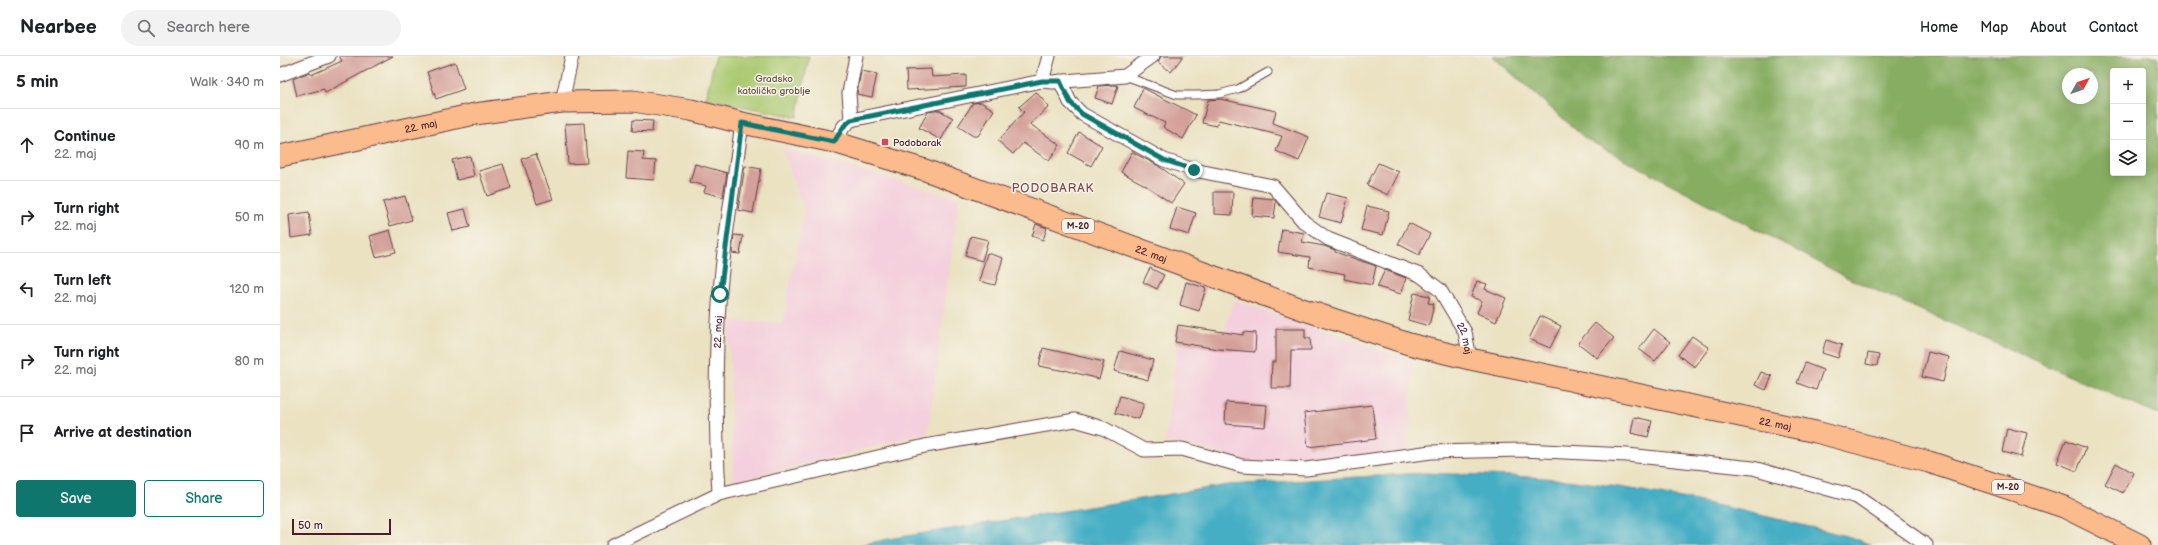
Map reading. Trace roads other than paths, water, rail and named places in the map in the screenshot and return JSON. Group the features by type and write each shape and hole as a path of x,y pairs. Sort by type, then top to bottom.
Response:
{"main road":[{"name":"22. maj","path":"280,156 474,114 562,102 633,101 690,110 742,123 834,142 925,170 1299,308 1408,344 1470,359 1716,410 1869,445 1928,462 2064,507 2140,545"}],"street":[{"path":"280,75 329,56"},
{"path":"562,102 572,56"},
{"path":"851,120 849,93 856,56"},
{"path":"1042,81 1049,56"},
{"path":"834,142 844,126 851,120 1042,81 1125,76 1153,56"},
{"name":"22. maj","path":"1060,81 1070,102 1082,114 1164,160 1194,170 1273,186 1304,222 1328,239 1420,274 1440,290 1465,332 1470,359"},
{"name":"22. maj","path":"719,494 717,449 717,361 720,294 742,123"},
{"path":"613,545 719,494 925,446 1075,420 1103,428 1144,450 1182,449 1242,466 1306,469 1431,452 1522,450 1627,455 1753,468 1857,497 1926,545"}],"lane":[{"path":"1125,76 1177,95 1197,95 1219,94 1238,89 1268,72"}],"water":[{"path":"1424,473 1548,478 1639,490 1783,520 1854,538 1871,545 860,545 888,539 1228,485"}],"place":[{"name":"Podobarak","path":"885,142"}],"district":[{"name":"PODOBARAK","path":"1053,188"}],"park label":[{"name":"Gradsko katoličko groblje","path":"774,84"}]}
